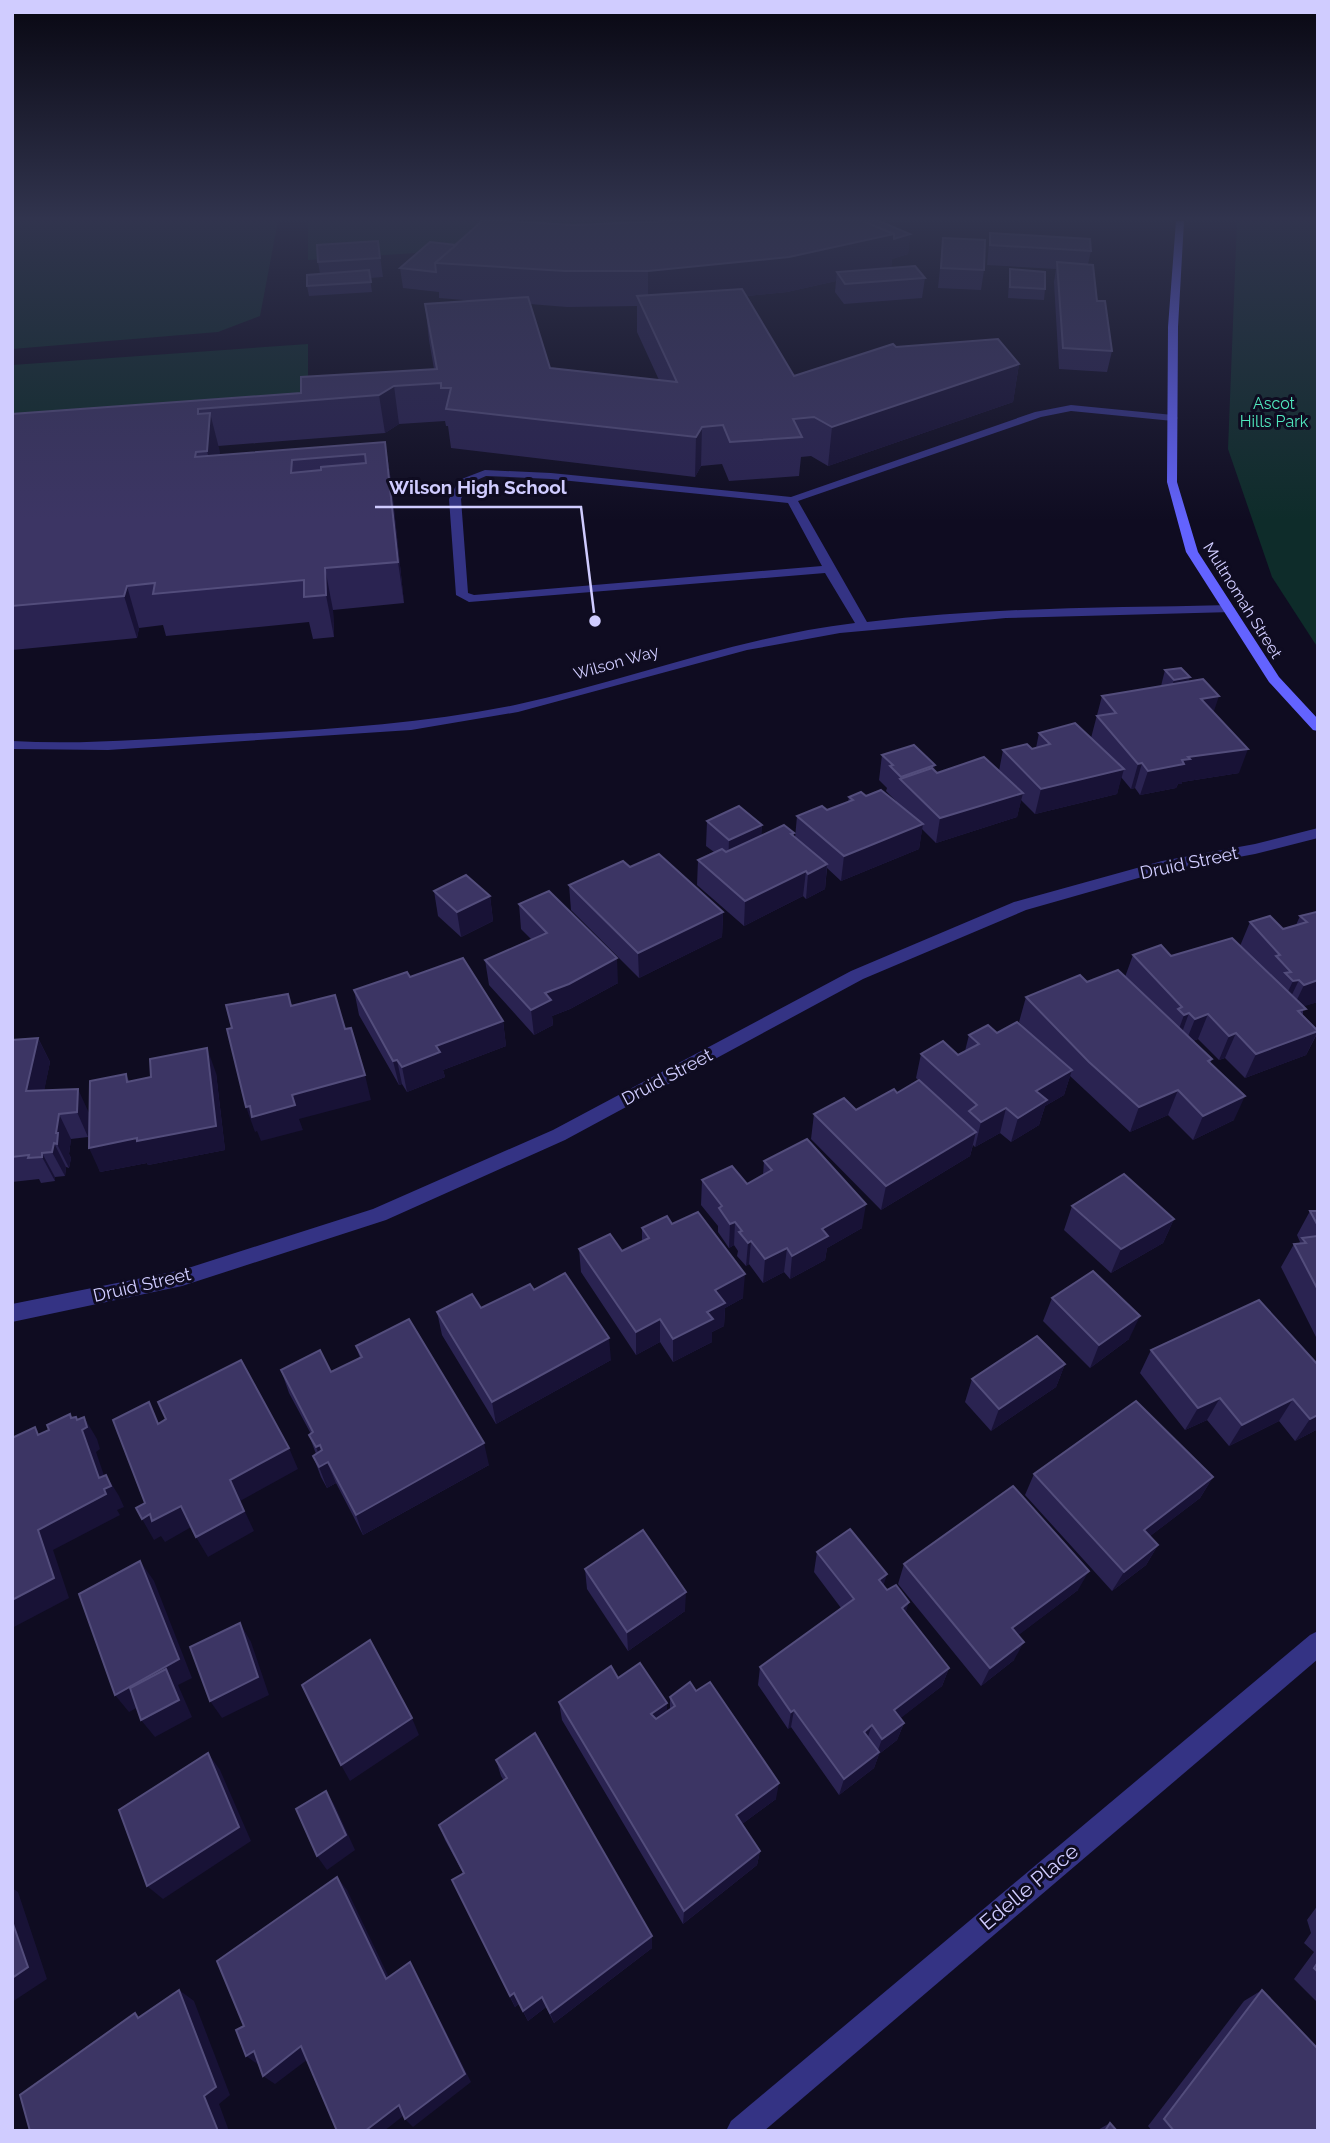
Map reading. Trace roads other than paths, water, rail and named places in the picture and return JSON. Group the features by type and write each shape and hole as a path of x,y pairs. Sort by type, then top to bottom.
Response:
{"street":[{"name":"Multnomah Street","path":"1173,321 1172,482 1192,552 1274,679 1318,727"},
{"path":"831,569 489,600 473,599 462,595 455,499 463,482 485,473 551,476 792,500 1039,414 1071,408 1173,418"},
{"path":"792,500 831,569 841,595 864,627"},
{"name":"Wilson Way","path":"12,745 42,747 176,741 334,733 420,725 482,715 685,660 787,637 938,618 1229,609"},
{"name":"Druid Street","path":"12,1313 182,1278 379,1215 559,1135 857,975 1020,906 1162,866 1255,849 1318,833"},
{"name":"Edelle Place","path":"741,2131 1318,1643"}],"place":[{"name":"Wilson High School","path":"595,621"}],"park label":[{"name":"Ascot Hills Park","path":"1274,412"}]}
